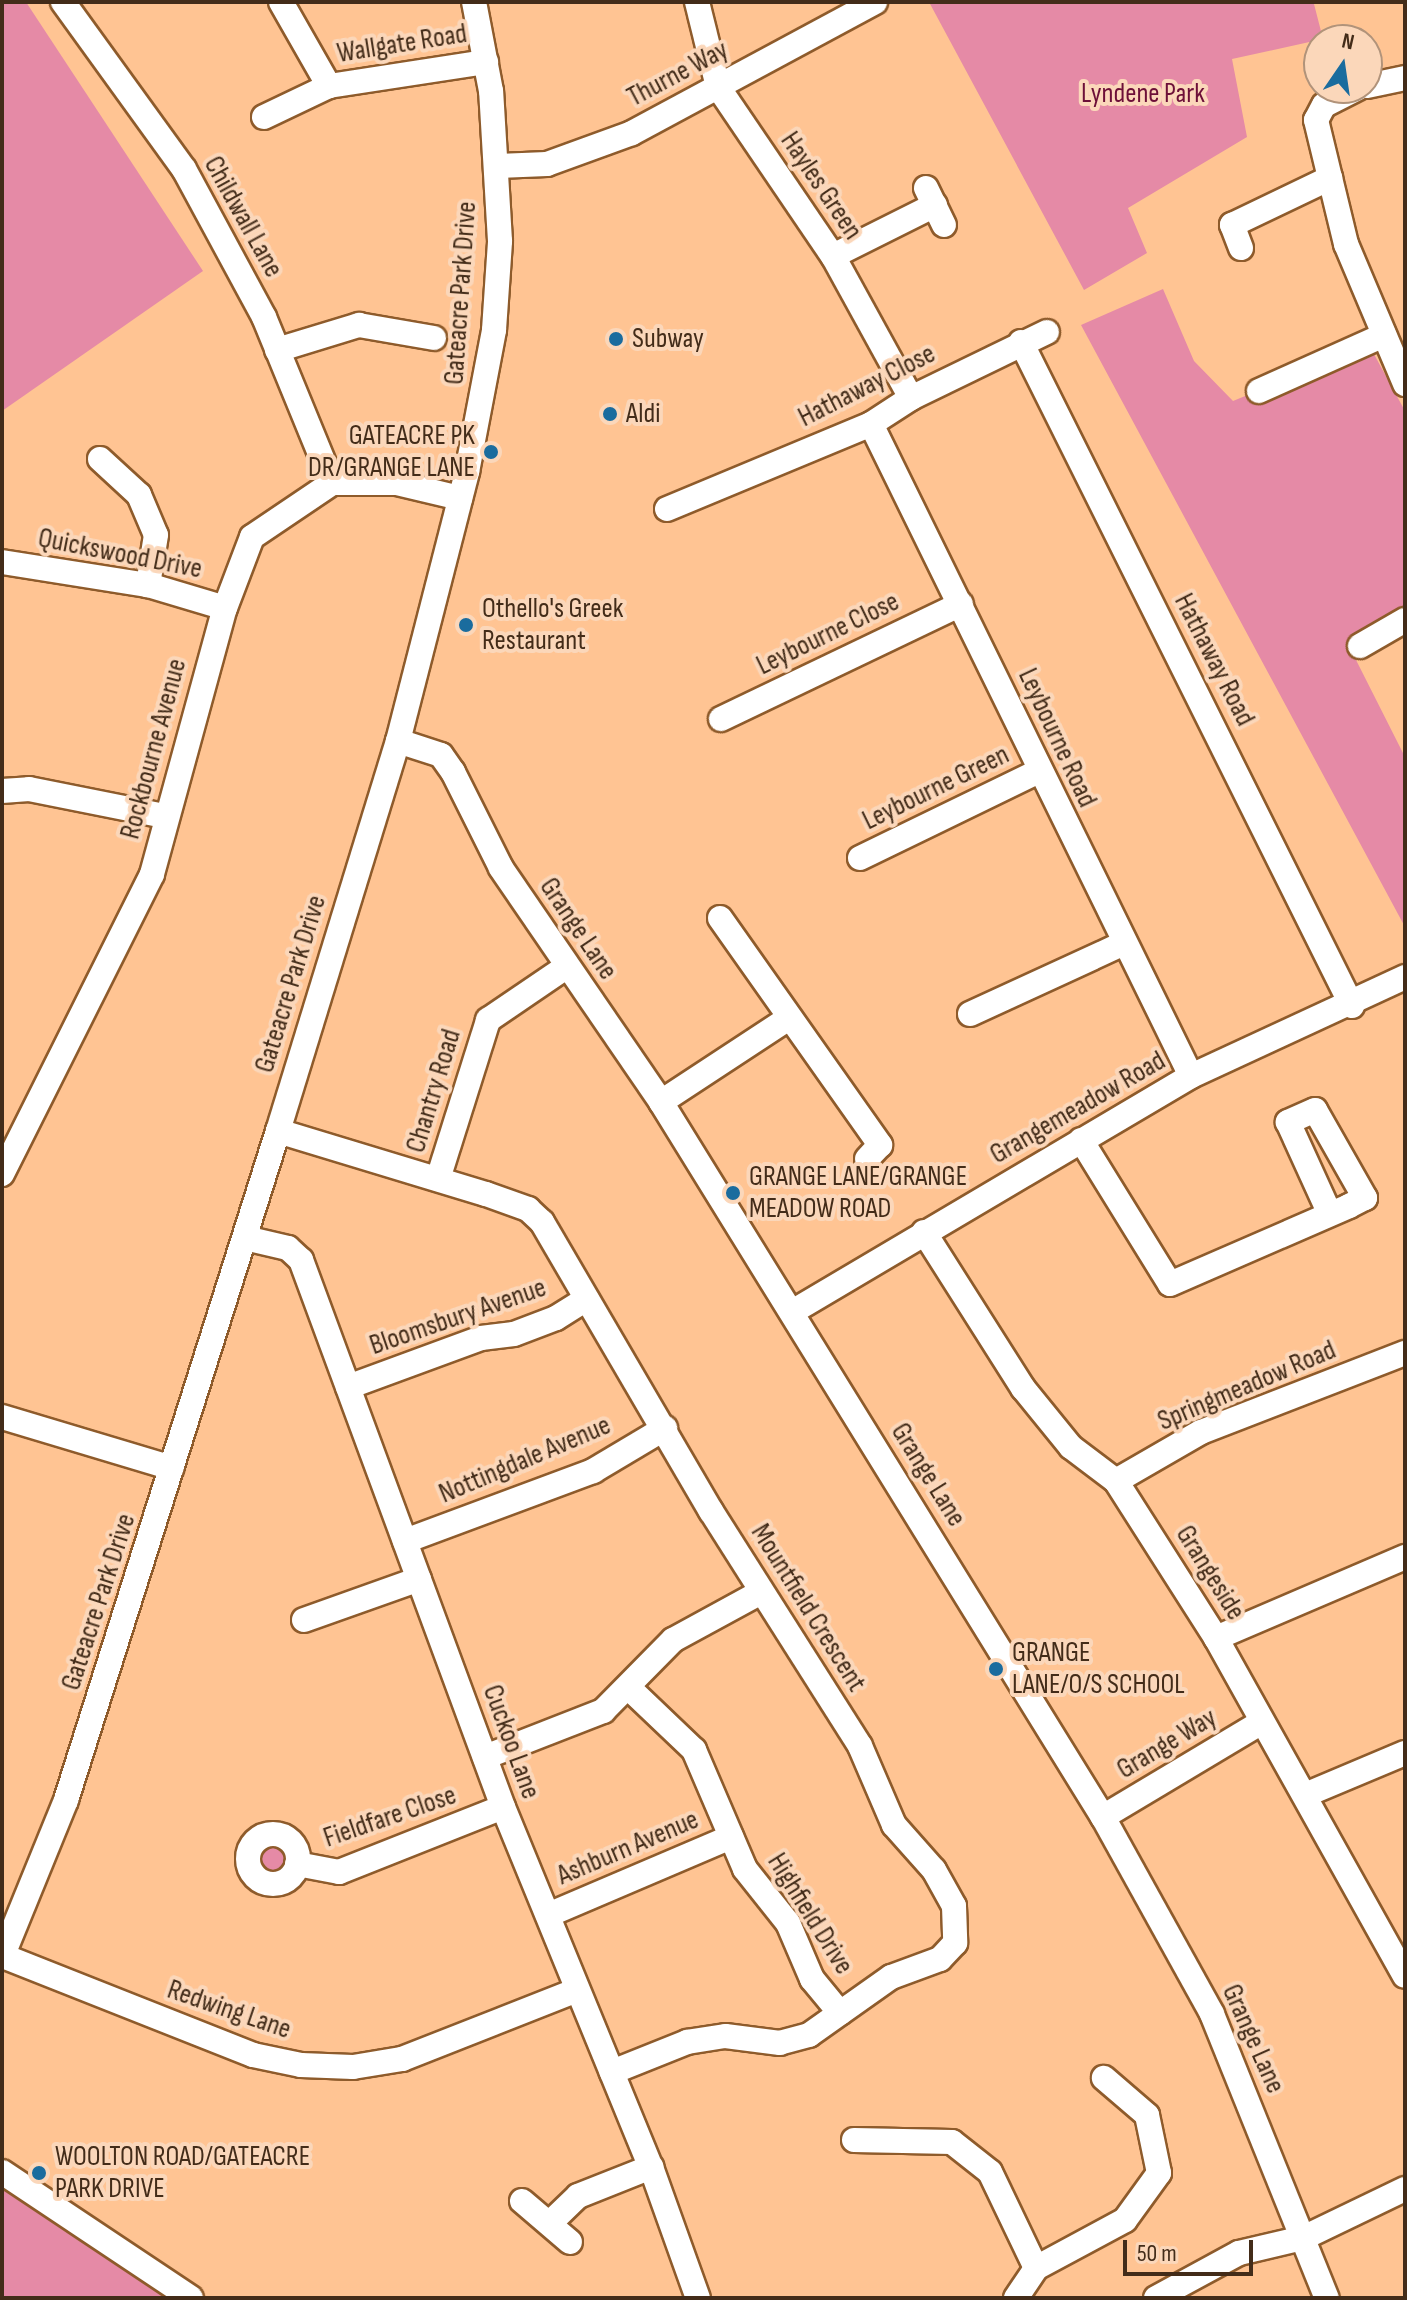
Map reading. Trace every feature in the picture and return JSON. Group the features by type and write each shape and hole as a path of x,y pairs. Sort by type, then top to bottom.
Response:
{"street":[{"name":"Childwall Lane","path":"63,2 184,169 277,350 332,483"},
{"name":"Wallgate Road","path":"281,2 329,86 486,62"},
{"name":"Gateacre Park Drive","path":"2,1957 66,1800 245,1238 398,741 460,498 494,330 498,166 486,62 474,2"},
{"name":"Hayles Green","path":"697,2 718,87 833,256 911,398"},
{"name":"Thurne Way","path":"498,166 534,167 632,133 875,2"},
{"path":"1383,83 1405,78"},
{"path":"264,117 329,86"},
{"path":"1326,104 1316,120 1346,244 1405,384"},
{"path":"1241,248 1232,225 1330,178"},
{"path":"833,256 935,206"},
{"path":"277,350 359,325 434,338"},
{"name":"Hathaway Close","path":"667,509 871,424 911,398 1047,332"},
{"path":"1259,391 1384,335"},
{"name":"Hathaway Road","path":"1021,342 1352,1006"},
{"name":"Leybourne Road","path":"871,424 961,604 1122,944 1191,1076"},
{"path":"100,459 139,495 156,535 148,585"},
{"path":"332,483 397,483 460,498"},
{"name":"Rockbourne Avenue","path":"2,1174 136,913 152,874 164,816 225,608 252,537 332,483"},
{"name":"Quickswood Drive","path":"2,562 148,585 225,608"},
{"name":"Leybourne Close","path":"721,719 961,604"},
{"path":"1360,646 1405,620"},
{"name":"Grange Lane","path":"398,741 441,755 468,796 501,868 661,1102 1103,1817 1212,2014 1327,2298"},
{"name":"Leybourne Green","path":"860,858 1039,771"},
{"path":"2,791 29,789 164,816"},
{"path":"720,918 880,1145 867,1159"},
{"path":"970,1014 1122,944"},
{"name":"Chantry Road","path":"438,1179 488,1020 566,967"},
{"name":"Grangemeadow Road","path":"792,1312 1191,1076 1352,1006 1405,977"},
{"path":"661,1102 789,1018"},
{"path":"1081,1140 1170,1284 1330,1214 1365,1198 1315,1110 1288,1122 1330,1214"},
{"name":"Mountfield Crescent","path":"278,1131 528,1209 542,1222 761,1592 860,1746 894,1825 934,1870 954,1906 955,1943 940,1959 891,1977 809,2035 780,2043 725,2036 687,2042 612,2072"},
{"name":"Grangeside","path":"924,1232 1023,1388 1071,1447 1116,1481 1216,1638 1405,1976"},
{"name":"Cuckoo Lane","path":"245,1238 288,1248 301,1260 503,1807 651,2167 698,2298"},
{"name":"Bloomsbury Avenue","path":"348,1387 481,1338 542,1324 586,1299"},
{"name":"Springmeadow Road","path":"1116,1481 1201,1432 1405,1353"},
{"path":"2,1417 172,1468"},
{"name":"Nottingdale Avenue","path":"405,1541 593,1471 665,1428"},
{"path":"1216,1638 1405,1557"},
{"path":"304,1620 419,1579"},
{"path":"485,1757 603,1711 673,1640 761,1592"},
{"name":"Highfield Drive","path":"629,1688 694,1750 745,1869 788,1923 812,1979 840,2013"},
{"name":"Grange Way","path":"1103,1817 1262,1722"},
{"path":"1305,1795 1405,1753"},
{"name":"Fieldfare Close","path":"297,1864 339,1872 503,1807"},
{"name":"Ashburn Avenue","path":"548,1915 731,1837"},
{"name":"Redwing Lane","path":"2,1957 253,2055 301,2065 353,2067 402,2059 577,1990"},
{"path":"1016,2298 1036,2268 1125,2220 1159,2173 1147,2115 1104,2078"},
{"path":"854,2140 952,2142 990,2172 1036,2268"},
{"path":"551,2222 578,2196 651,2167"},
{"path":"2,2172 191,2298"},
{"path":"1156,2298 1239,2253 1303,2238 1405,2189"},
{"path":"522,2201 551,2222 570,2242"}],"green space":[{"path":"2,2 26,2 203,271 2,411"},
{"name":"Lyndene Park","path":"929,2 1323,2 1314,4 1319,24 1303,24 1303,43 1232,59 1247,137 1128,208 1147,253 1084,290"},
{"path":"1163,289 1194,361 1233,401 1369,345 1405,411 1405,618 1353,654 1405,757 1405,927 1081,325"},
{"path":"272,1840 284,1846 290,1858 284,1870 272,1876 260,1870 254,1858 260,1846"},
{"path":"2,2182 186,2298 2,2298"}],"place":[{"name":"Subway","path":"616,339"},
{"name":"Aldi","path":"610,414"},
{"name":"GATEACRE PK DR/GRANGE LANE","path":"491,452"},
{"name":"Othello's Greek Restaurant","path":"466,625"},
{"name":"GRANGE LANE/GRANGE MEADOW ROAD","path":"733,1193"},
{"name":"GRANGE LANE/O/S SCHOOL","path":"996,1669"},
{"name":"WOOLTON ROAD/GATEACRE PARK DRIVE","path":"39,2173"}]}
